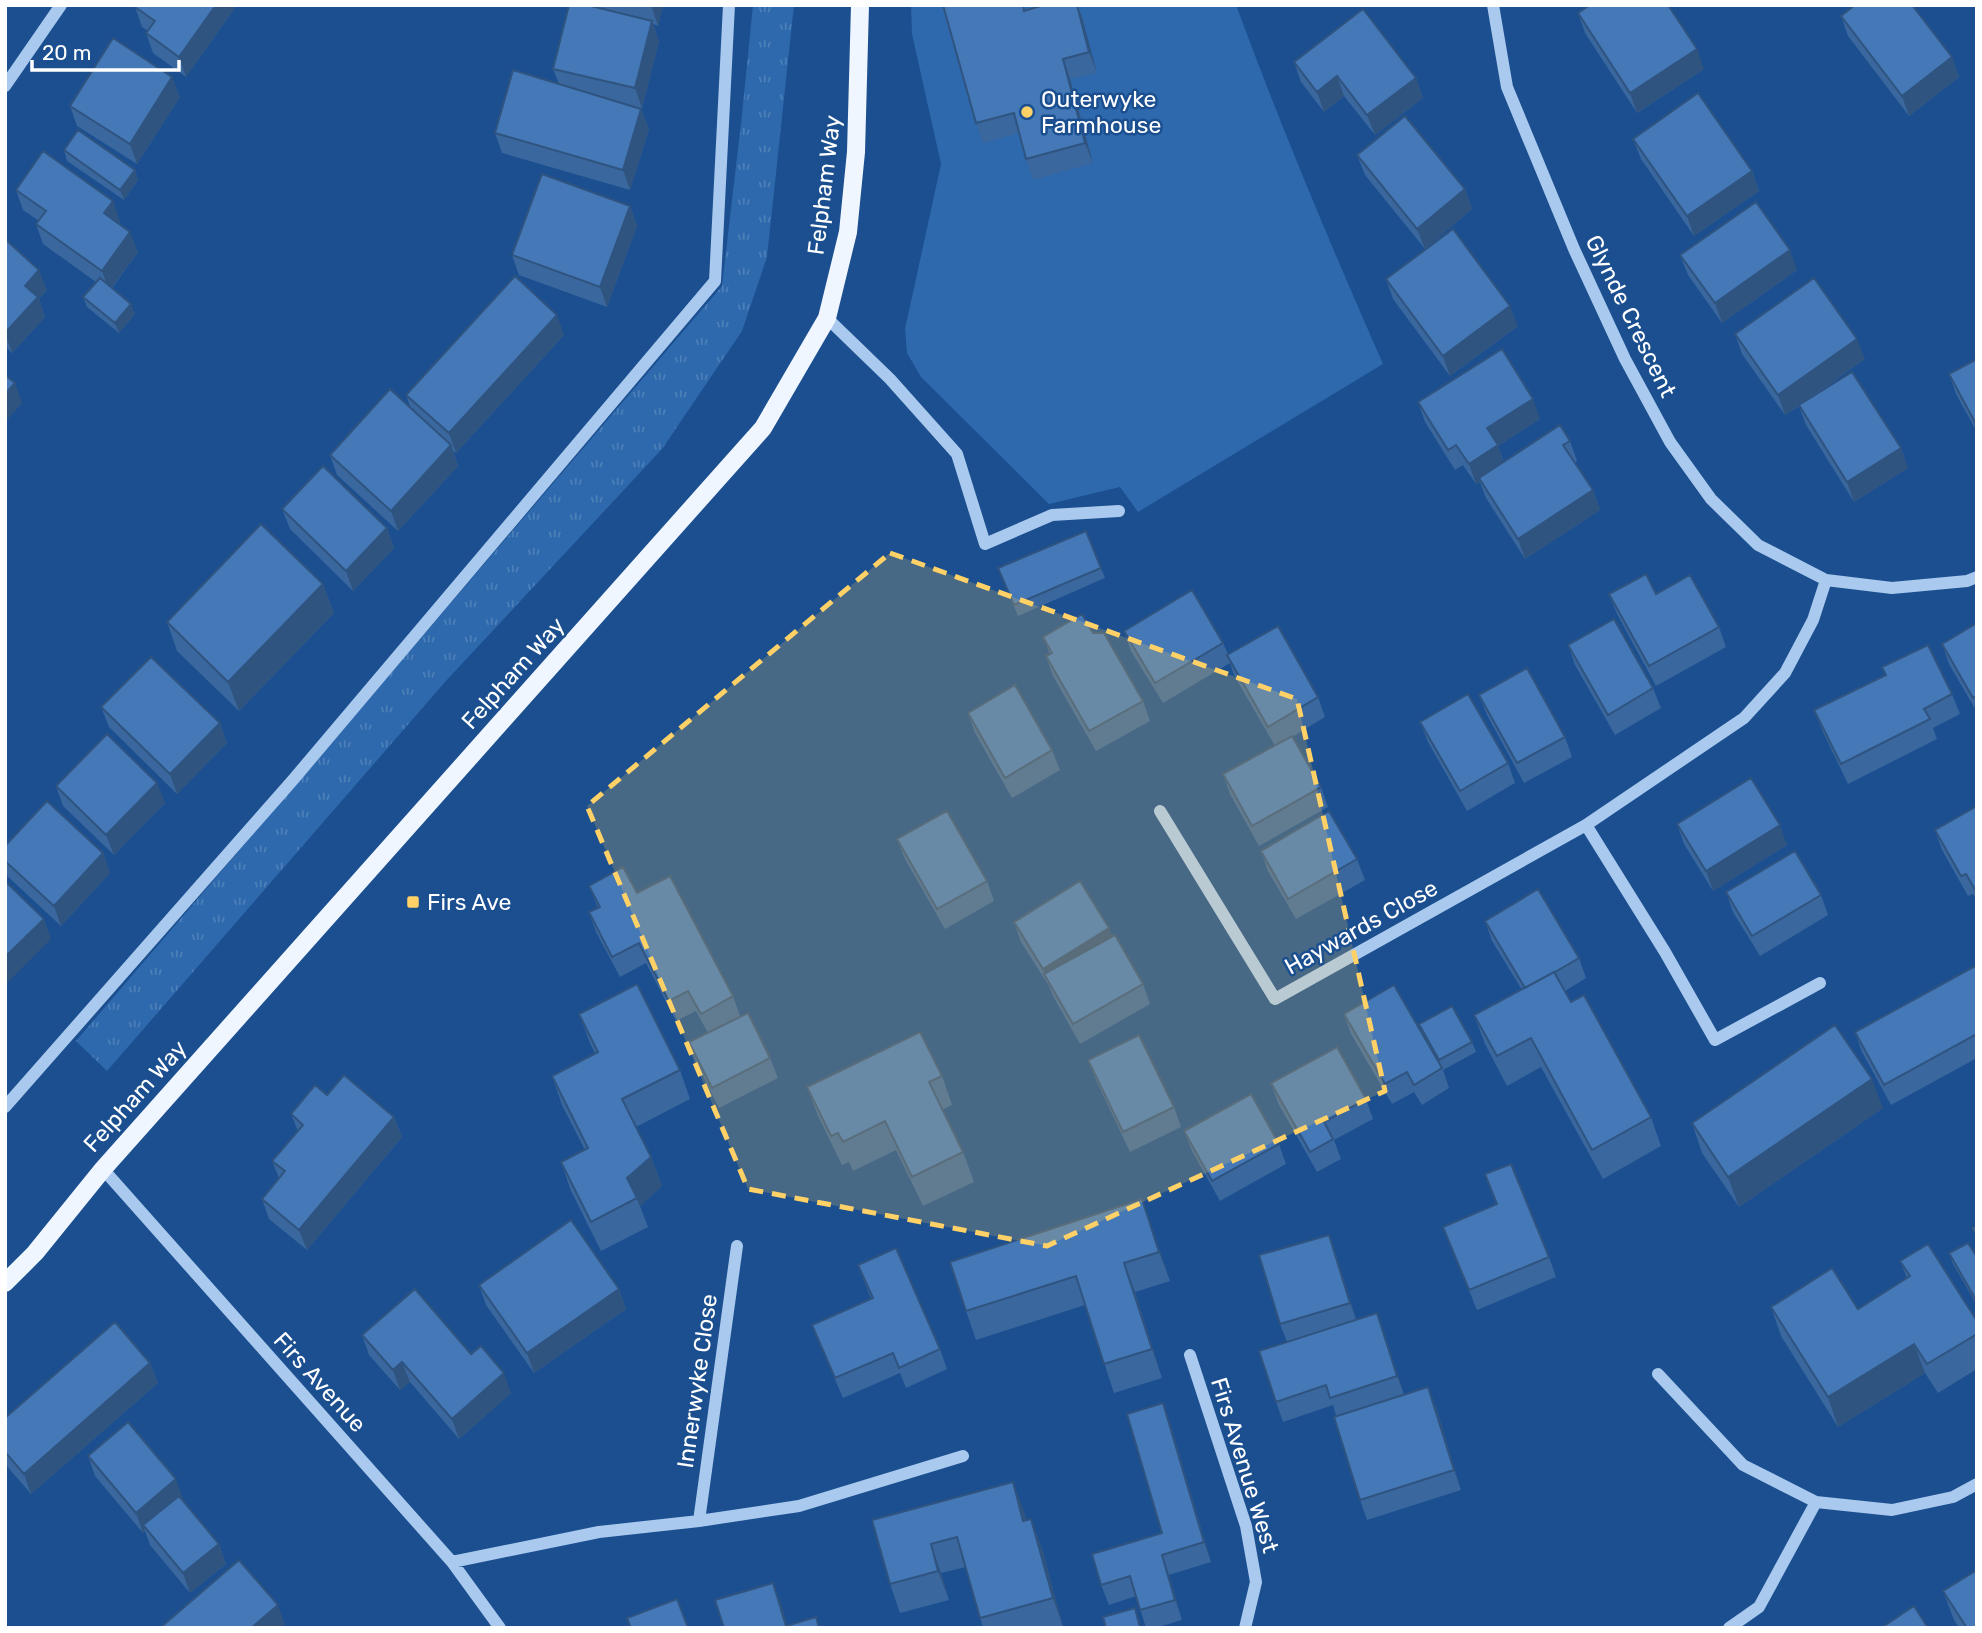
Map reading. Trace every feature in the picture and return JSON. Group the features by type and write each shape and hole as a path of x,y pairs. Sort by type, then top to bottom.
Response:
{"main road":[{"name":"Felpham Way","path":"5,1283 35,1253 103,1169 763,428 827,318 848,232 856,152 860,5"}],"street":[{"path":"5,86 61,5"},
{"path":"5,1107 292,781 715,281 729,5"},
{"name":"Glynde Crescent","path":"1493,5 1507,87 1574,249 1625,359 1670,443 1712,499 1758,545 1826,580"},
{"path":"827,318 890,379 957,454 985,544 1052,516 1119,511"},
{"path":"1826,580 1892,588 1967,581 1977,577"},
{"name":"Haywards Close","path":"1160,811 1275,999 1586,825 1744,719 1784,673 1813,620 1826,580"},
{"path":"1586,825 1665,952 1715,1040 1820,983"},
{"name":"Firs Avenue","path":"103,1169 452,1562 500,1628"},
{"name":"Innerwyke Close","path":"699,1521 737,1246"},
{"name":"Firs Avenue West","path":"1190,1355 1246,1526 1256,1582 1245,1628"},
{"path":"1658,1374 1743,1465 1816,1502 1892,1510 1953,1497 1977,1484"},
{"path":"452,1562 599,1532 799,1506 963,1456"},
{"path":"1729,1628 1759,1607 1816,1502"}],"highlighted area":[{"path":"890,553 1297,699 1385,1091 1047,1246 748,1189 587,806"}],"green space":[{"path":"753,5 794,5 767,257 742,331 662,449 445,682 107,1071 76,1041 722,286"},
{"path":"911,5 1236,5 1307,186 1383,364 1138,512 1120,487 1049,504 921,377 907,353 905,329 941,164 912,34"}],"building":[{"path":"216,5 179,57 146,33 155,21 135,7"},
{"path":"569,5 587,5 652,21 635,88 553,69"},
{"name":"Outerwyke Farmhouse","path":"943,5 1023,5 1024,11 1044,5 1077,5 1089,52 1063,59 1085,143 1026,159 1014,113 976,123"},
{"path":"1590,5 1668,5 1697,49 1630,93 1578,13"},
{"path":"1855,5 1912,5 1952,57 1902,96 1841,16"},
{"path":"1363,9 1416,78 1367,115 1337,76 1317,92 1294,62"},
{"path":"113,38 172,77 130,144 70,106"},
{"path":"513,70 641,109 623,170 495,133"},
{"path":"1698,93 1752,171 1687,216 1633,139"},
{"path":"1405,116 1465,189 1417,229 1357,155"},
{"path":"78,130 135,170 120,190 64,150"},
{"path":"43,151 113,201 104,213 130,232 102,271 36,224 46,211 16,190"},
{"path":"542,174 630,206 600,287 512,255"},
{"path":"1756,202 1790,250 1715,303 1680,255"},
{"path":"1453,229 1510,306 1443,356 1386,279"},
{"path":"5,239 39,270 25,286 38,297 5,333"},
{"path":"515,276 557,315 449,433 406,395"},
{"path":"100,278 131,304 115,323 83,297"},
{"path":"1814,278 1857,339 1778,395 1735,334"},
{"path":"1502,349 1533,399 1487,428 1498,445 1469,464 1456,445 1448,450 1418,402"},
{"path":"1977,359 1977,426 1949,374"},
{"path":"1852,372 1901,448 1847,482 1799,405"},
{"path":"5,375 15,383 5,394"},
{"path":"390,389 451,445 391,511 330,455"},
{"path":"1560,425 1570,441 1563,445 1593,490 1518,539 1479,478"},
{"path":"323,466 387,528 346,571 282,509"},
{"path":"261,524 323,584 228,682 167,622"},
{"path":"1086,531 1101,568 1014,605 998,568"},
{"path":"1646,574 1656,594 1690,575 1719,627 1649,666 1609,594"},
{"path":"1192,590 1223,643 1155,683 1124,631"},
{"path":"1082,614 1093,633 1104,633 1143,701 1089,731 1046,656 1052,653 1043,637"},
{"path":"1614,619 1653,688 1608,715 1568,645"},
{"path":"1977,623 1977,696 1973,698 1942,644"},
{"path":"1278,626 1318,697 1268,727 1227,655"},
{"path":"1928,645 1952,694 1924,709 1930,719 1841,764 1814,710 1886,675 1882,667"},
{"path":"151,657 220,723 170,774 101,707"},
{"path":"1527,668 1565,737 1517,763 1479,695"},
{"path":"1015,685 1052,750 1005,778 968,713"},
{"path":"1468,694 1508,763 1460,791 1420,722"},
{"path":"107,734 157,783 106,835 56,786"},
{"path":"1292,736 1321,787 1252,826 1223,774"},
{"path":"1751,778 1780,825 1706,871 1677,824"},
{"path":"47,801 103,853 54,906 5,861 5,846"},
{"path":"1977,806 1977,893 1966,874 1961,876 1935,830"},
{"path":"947,811 987,881 937,909 897,839"},
{"path":"1329,811 1357,859 1288,899 1261,851"},
{"path":"1795,851 1821,895 1752,936 1726,892"},
{"path":"623,867 637,893 670,876 733,996 701,1014 688,991 669,1001 639,943 612,957 589,912 600,907 589,886"},
{"path":"5,881 44,919 5,957"},
{"path":"1080,881 1109,928 1043,969 1014,922"},
{"path":"1538,889 1579,958 1525,988 1485,921"},
{"path":"1115,935 1143,984 1073,1024 1044,974"},
{"path":"1977,965 1977,1034 1884,1085 1855,1032"},
{"path":"1554,972 1571,1002 1584,995 1651,1117 1592,1150 1531,1038 1497,1056 1474,1015"},
{"path":"637,984 680,1070 622,1099 651,1157 627,1178 637,1198 591,1222 561,1162 588,1148 552,1076 598,1052 579,1014"},
{"path":"1394,985 1442,1068 1414,1085 1407,1072 1385,1084 1344,1014"},
{"path":"1452,1006 1472,1042 1439,1060 1419,1024"},
{"path":"748,1013 770,1058 712,1088 689,1042"},
{"path":"1835,1025 1872,1079 1728,1177 1692,1123"},
{"path":"920,1032 942,1076 929,1082 963,1152 912,1177 885,1121 843,1142 838,1133 831,1136 807,1087"},
{"path":"1139,1035 1174,1107 1123,1132 1088,1060"},
{"path":"1337,1047 1366,1099 1324,1122 1333,1139 1310,1152 1271,1083"},
{"path":"344,1075 394,1117 299,1230 262,1199 285,1171 272,1161 303,1125 291,1114 315,1085 327,1095"},
{"path":"1251,1094 1279,1144 1212,1181 1184,1131"},
{"path":"1511,1164 1549,1257 1469,1290 1443,1227 1497,1204 1485,1174"},
{"path":"1142,1199 1159,1252 1124,1263 1152,1349 1104,1364 1076,1276 966,1311 950,1262"},
{"path":"571,1220 619,1289 527,1353 479,1285"},
{"path":"1329,1235 1350,1303 1280,1324 1259,1255"},
{"path":"1968,1243 1977,1257 1976,1300 1949,1253"},
{"path":"1928,1244 1977,1321 1977,1334 1927,1364 1914,1344 1828,1397 1771,1307 1832,1268 1858,1309 1910,1276 1900,1261"},
{"path":"896,1248 940,1349 899,1368 893,1353 835,1378 812,1325 873,1298 858,1265"},
{"path":"415,1289 471,1354 481,1346 504,1373 452,1419 402,1362 393,1370 362,1335"},
{"path":"1377,1313 1397,1376 1330,1398 1326,1385 1276,1402 1259,1351"},
{"path":"115,1322 150,1363 24,1474 5,1452 5,1418"},
{"path":"1428,1387 1454,1470 1360,1500 1334,1417"},
{"path":"1163,1403 1204,1542 1162,1555 1175,1600 1140,1610 1130,1576 1101,1585 1092,1554 1162,1533 1127,1414"},
{"path":"128,1422 176,1479 136,1513 88,1456"},
{"path":"1013,1482 1023,1521 1031,1519 1053,1598 980,1618 957,1537 931,1544 938,1571 890,1584 872,1520"},
{"path":"179,1496 219,1544 183,1573 143,1525"},
{"path":"239,1560 278,1605 251,1628 160,1628"},
{"path":"1977,1570 1977,1628 1967,1628 1943,1591"},
{"path":"773,1583 786,1626 816,1617 819,1628 724,1628 715,1600"},
{"path":"677,1599 688,1628 631,1628 627,1618"},
{"path":"1914,1606 1928,1628 1881,1628"},
{"path":"1135,1608 1140,1628 1106,1628 1103,1617"}],"place":[{"name":"Outerwyke Farmhouse","path":"1027,112"},
{"name":"Firs Ave","path":"413,902"}]}
